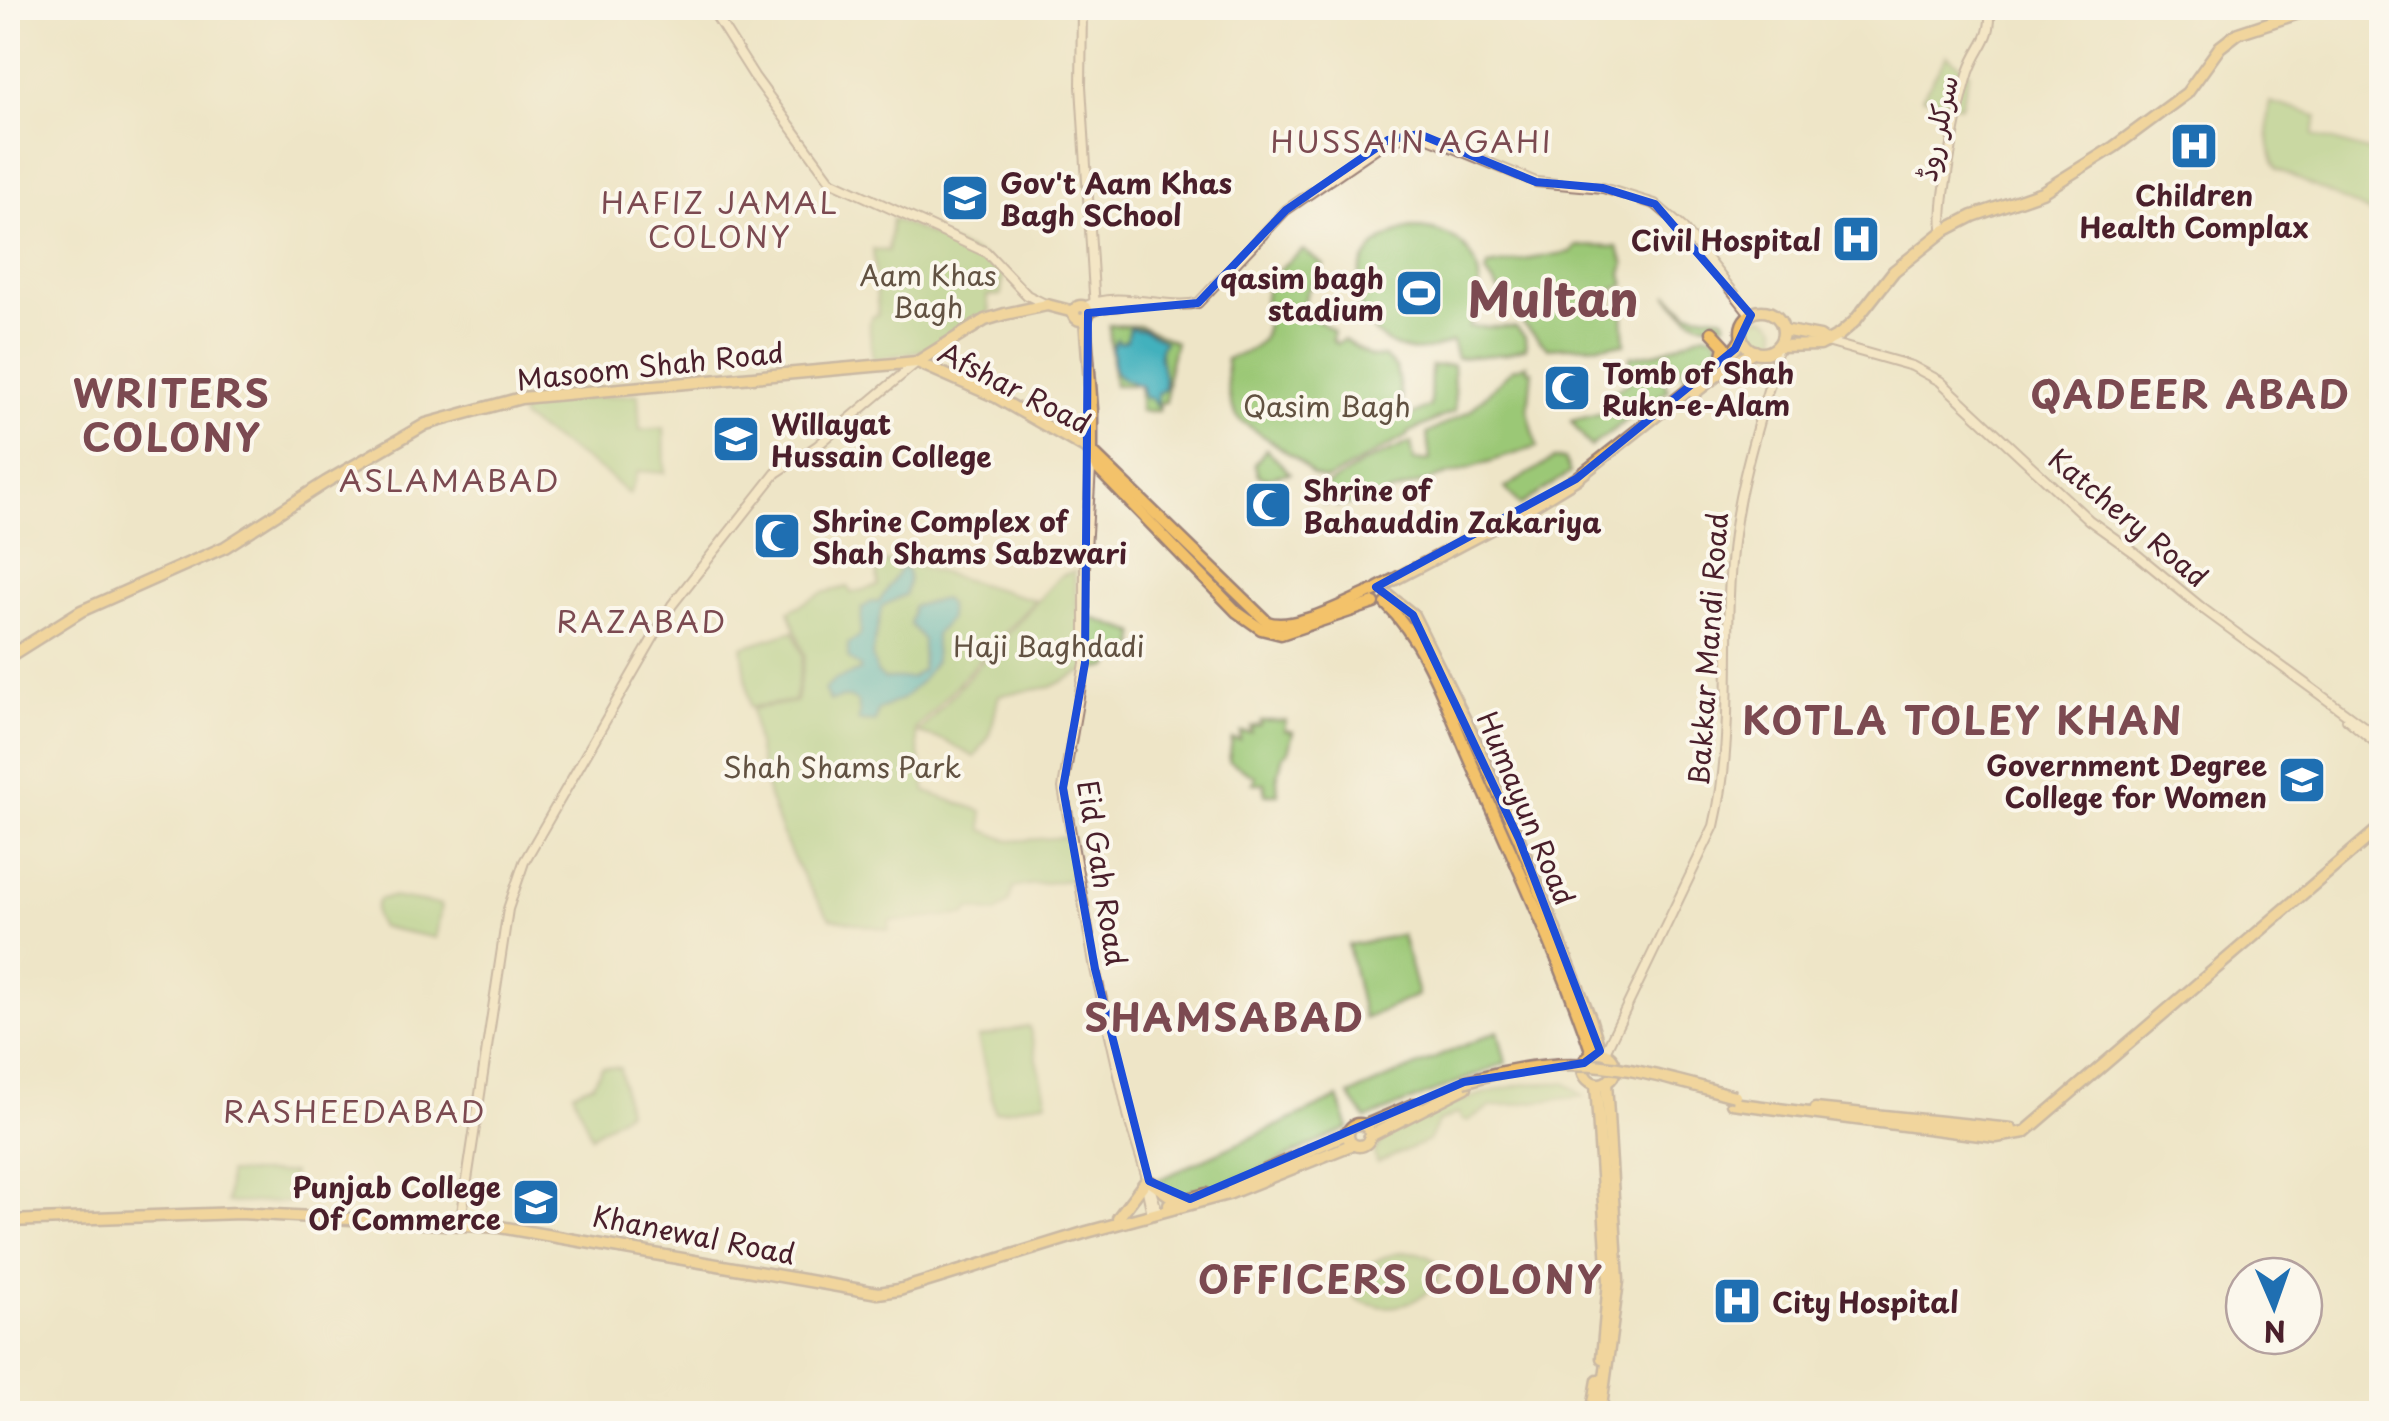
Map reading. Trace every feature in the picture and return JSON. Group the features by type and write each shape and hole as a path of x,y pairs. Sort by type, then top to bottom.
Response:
{"main road":[{"path":"710,8 831,181 986,252 1026,295 1047,305 1087,311 1198,303 1286,210 1388,140 1420,134 1536,182 1603,188 1655,204 1681,226 1751,315"},
{"path":"1082,8 1080,86 1092,452"},
{"name":"سرکلر روڈ","path":"1944,231 1943,204 1961,106 1974,58 1988,38 1990,8"},
{"path":"1382,595 1404,579 1520,520 1579,483 1732,364 1755,351 1814,345 1847,330 1894,272 1944,231 1973,216 2042,192 2093,159 2109,142 2189,89 2220,47 2238,33 2314,8"},
{"name":"Masoom Shah Road","path":"8,657 70,616 225,547 426,424 521,398 918,362 986,320 1047,305"},
{"path":"1382,595 1576,479 1722,360 1742,338 1743,324 1751,315 1771,313 1779,320 1783,330 1777,346"},
{"path":"1783,330 1827,342"},
{"path":"1712,332 1725,346 1722,360"},
{"path":"1742,338 1755,351"},
{"name":"Katchery Road","path":"1827,342 1912,366 1940,381 2089,520 2382,740"},
{"name":"Bakkar Mandi Road","path":"1599,1052 1714,826 1729,710 1729,572 1734,533 1755,437 1776,368 1777,346"},
{"path":"462,1214 508,909 524,862 654,634 769,481 918,362"},
{"name":"Afshar Road","path":"918,362 973,385 1092,452 1267,622 1279,626 1294,623 1382,595"},
{"name":"Eid Gah Road","path":"1092,452 1085,566 1085,663 1064,788 1095,969 1154,1211"},
{"name":"Humayun Road","path":"1382,595 1413,615 1471,732 1519,839 1590,1018 1599,1052"},
{"name":"Humayun Road","path":"1382,595 1446,701 1528,887 1578,1019 1599,1052"},
{"name":"Katchery Road","path":"2344,715 2352,726 2382,748"},
{"path":"1368,1131 1354,1127 1349,1140 1362,1145 1368,1131 1465,1084 1523,1066 1590,1063 1762,1102 2002,1130 2021,1127 2236,948 2382,818"},
{"path":"1465,1084 1524,1071 1615,1071 1764,1108 1996,1136 2026,1132 2382,826"},
{"path":"1599,1052 1614,1060 1616,1070 1601,1083 1586,1078 1583,1068 1586,1059 1599,1052"},
{"path":"1592,1414 1609,1281 1601,1083"},
{"path":"1600,1414 1618,1281 1601,1083"},
{"name":"Khanewal Road","path":"8,1218 240,1213 500,1227 878,1294 1229,1187 1349,1140"},
{"path":"1154,1211 1228,1194 1303,1160"},
{"path":"1118,1218 1147,1179 1173,1198 1184,1200"},
{"name":"Khanewal Road","path":"8,1218 216,1209 483,1220 552,1229 866,1290 898,1287 1118,1218 1154,1211"}],"highlighted area":[{"path":"1419,134 1536,182 1603,188 1655,204 1751,315 1735,349 1576,479 1376,587 1413,615 1519,839 1595,1033 1600,1051 1584,1063 1464,1082 1190,1199 1149,1181 1095,969 1063,788 1085,663 1088,313 1198,303 1286,210 1388,140"}],"green space":[{"path":"1947,55 1969,72 1961,106 1922,97"},
{"path":"2270,102 2318,116 2313,135 2381,155 2381,218 2277,169 2269,136"},
{"name":"Aam Khas Bagh","path":"892,219 979,255 1003,273 1001,295 987,296 990,314 934,348 873,360 869,324 878,315 873,249 888,251"},
{"name":"qasim bagh stadium","path":"1412,228 1450,236 1473,258 1480,290 1469,327 1516,327 1525,337 1526,348 1507,354 1457,358 1452,341 1421,350 1395,346 1375,332 1362,310 1358,286 1364,262 1381,241"},
{"path":"1577,246 1617,247 1625,264 1625,285 1612,289 1613,313 1623,313 1625,344 1548,348 1523,324 1522,311 1514,311 1486,273 1488,266 1570,252"},
{"name":"Qasim Bagh","path":"1303,250 1324,265 1307,292 1302,310 1334,331 1332,340 1336,344 1344,340 1371,357 1384,357 1396,368 1405,419 1430,406 1431,366 1453,365 1455,411 1326,480 1313,475 1297,459 1240,420 1227,383 1226,359 1247,352 1264,335 1266,290 1272,277"},
{"path":"1667,294 1688,312 1724,317 1726,323 1700,322 1686,314"},
{"path":"1762,317 1773,321 1777,332 1773,343 1762,347 1751,343 1747,332 1751,321"},
{"path":"1109,325 1140,326 1175,342 1166,402 1160,403 1159,411 1140,411 1140,385 1114,385"},
{"path":"1704,333 1716,336 1723,354 1686,382 1681,366 1666,370 1663,378 1668,390 1590,447 1571,421 1606,412 1603,397 1629,382 1630,357 1660,352"},
{"path":"1527,364 1527,370 1532,370 1528,411 1537,447 1357,503 1336,506 1334,499 1324,504 1319,490 1363,463 1411,442 1414,461 1430,460 1427,434 1471,410 1512,369"},
{"path":"638,394 640,430 664,428 665,473 638,471 629,495 605,473 521,418 521,403"},
{"path":"1266,449 1290,473 1265,478 1258,475 1255,464"},
{"path":"1553,459 1564,459 1570,473 1520,505 1505,488"},
{"name":"Shah Shams Park","path":"876,562 906,563 1035,600 915,730 926,792 982,811 983,830 1010,841 1069,837 1077,879 1014,887 1008,903 996,913 970,909 966,915 890,921 889,930 830,918 814,895 776,819 761,765 752,709 796,702 805,656 789,611 822,593 848,587 851,593 878,586"},
{"name":"Haji Baghdadi","path":"1074,571 1078,613 1136,633 1135,654 1116,656 1109,667 1079,673 1051,687 999,695 990,735 975,757 943,740 918,733 1060,576"},
{"path":"793,631 803,656 794,701 750,707 742,647"},
{"path":"1261,721 1286,721 1284,730 1293,732 1277,779 1278,794 1265,794 1265,783 1253,783 1255,776 1229,761 1232,739 1240,740 1241,732 1251,732 1251,727"},
{"path":"392,897 441,905 436,938 381,927 375,913 377,903"},
{"path":"1402,935 1418,995 1364,1019 1348,945"},
{"path":"1029,1026 1047,1101 995,1112 978,1038"},
{"path":"1498,1031 1506,1063 1366,1119 1349,1095"},
{"path":"602,1067 620,1068 627,1111 591,1136 573,1092 593,1084"},
{"path":"1566,1083 1583,1096 1491,1107 1467,1121 1458,1113 1438,1122 1428,1141 1377,1163 1374,1153 1383,1141 1439,1109 1519,1085"},
{"path":"1338,1098 1349,1128 1255,1172 1178,1200 1156,1181"},
{"path":"228,1173 292,1173 290,1202 227,1203"},
{"path":"1414,1252 1432,1259 1439,1269 1437,1281 1428,1292 1395,1306 1375,1306 1355,1298 1353,1289 1369,1265 1394,1254"}],"water":[{"path":"1129,328 1144,330 1164,341 1160,351 1164,389 1157,394 1157,406 1150,398 1144,398 1141,386 1115,370 1112,347 1117,339 1119,343 1127,340"},
{"path":"901,568 907,569 909,580 905,595 882,606 872,655 877,673 884,679 911,678 922,670 923,640 910,624 913,606 943,599 948,604 949,619 935,635 935,661 922,680 904,698 878,710 875,722 858,721 857,701 849,697 830,701 824,690 835,680 860,671 848,658 848,644 860,636 862,608 879,602"}],"place":[{"name":"Children Health Complax","path":"2194,146"},
{"name":"Gov't Aam Khas Bagh SChool","path":"965,198"},
{"name":"Civil Hospital","path":"1856,239"},
{"name":"qasim bagh stadium","path":"1419,293"},
{"name":"Tomb of Shah Rukn-e-Alam","path":"1567,388"},
{"name":"Willayat Hussain College","path":"736,439"},
{"name":"Shrine of Bahauddin Zakariya","path":"1268,505"},
{"name":"Shrine Complex of Shah Shams Sabzwari","path":"777,536"},
{"name":"Government Degree College for Women","path":"2302,780"},
{"name":"Punjab College Of Commerce","path":"536,1202"},
{"name":"City Hospital","path":"1737,1301"}],"district":[{"name":"HUSSAIN AGAHI","path":"1412,140"},
{"name":"HAFIZ JAMAL COLONY","path":"720,218"},
{"name":"Multan","path":"1553,297"},
{"name":"QADEER ABAD","path":"2191,393"},
{"name":"WRITERS COLONY","path":"172,414"},
{"name":"ASLAMABAD","path":"450,479"},
{"name":"RAZABAD","path":"642,620"},
{"name":"KOTLA TOLEY KHAN","path":"1963,719"},
{"name":"SHAMSABAD","path":"1225,1016"},
{"name":"RASHEEDABAD","path":"355,1110"},
{"name":"OFFICERS COLONY","path":"1401,1278"}]}
